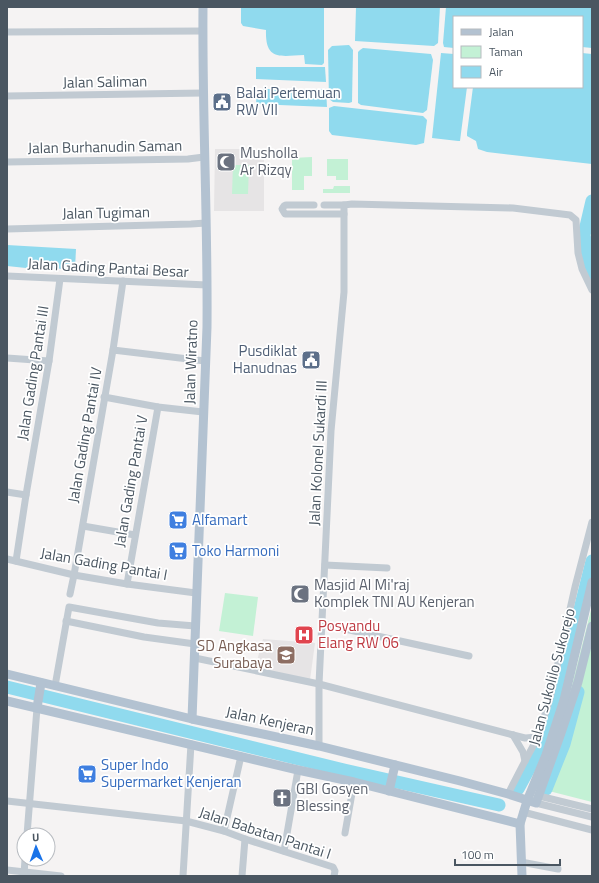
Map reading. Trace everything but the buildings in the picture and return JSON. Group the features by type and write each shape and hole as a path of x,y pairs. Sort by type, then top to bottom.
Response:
{"main road":[{"name":"Jalan Wiratno","path":"192,718 207,285 203,93 203,7"},
{"name":"Jalan Sukolilo Sukorejo","path":"533,798 564,700 589,610 592,582"},
{"name":"Jalan Sukolilo Sukorejo","path":"533,798 578,682 592,626"},
{"name":"Jalan Kenjeran","path":"7,674 41,684 319,746 508,794 533,798"},
{"path":"37,708 41,684"},
{"path":"7,701 298,770 390,790 520,824"},
{"path":"390,790 395,766"},
{"path":"522,876 520,824 523,812 533,798"}],"street":[{"path":"7,32 203,31"},
{"name":"Jalan Saliman","path":"7,96 203,93"},
{"name":"Jalan Burhanudin Saman","path":"7,162 188,159 204,157"},
{"path":"324,205 352,204 513,208 570,215 576,220 578,254 582,269 592,290"},
{"path":"314,205 284,206 282,211 285,214 344,214"},
{"name":"Jalan Kolonel Sukardi III","path":"319,746 319,684 331,431 344,292 344,205"},
{"name":"Jalan Tugiman","path":"7,229 206,223"},
{"name":"Jalan Gading Pantai Besar","path":"7,276 207,285"},
{"name":"Jalan Gading Pantai III","path":"16,561 49,361 60,279"},
{"name":"Jalan Gading Pantai IV","path":"70,594 113,350 123,281"},
{"path":"113,350 205,361"},
{"path":"7,358 49,361"},
{"path":"104,397 158,407 203,412"},
{"name":"Jalan Gading Pantai V","path":"127,584 158,407"},
{"path":"7,492 26,495"},
{"path":"508,794 524,761 538,737 550,698 575,587 592,522"},
{"path":"82,526 135,535"},
{"name":"Jalan Gading Pantai I","path":"7,559 74,575 196,593"},
{"path":"325,565 387,568"},
{"path":"55,686 69,607 158,623 196,626"},
{"path":"66,621 144,637 195,644"},
{"path":"322,624 469,656"},
{"path":"194,658 319,684 513,736 525,738 538,737"},
{"path":"28,827 37,708"},
{"path":"513,736 523,752 524,761"},
{"path":"184,876 191,744"},
{"path":"224,831 241,756"},
{"path":"284,851 298,770"},
{"path":"345,833 354,782"},
{"path":"533,798 592,809"},
{"path":"533,798 592,817"},
{"name":"Jalan Babatan Pantai I","path":"7,801 186,821 224,831 333,867 334,874"},
{"path":"523,812 592,830"},
{"path":"242,876 245,839"},
{"path":"522,862 558,869"},
{"path":"7,870 24,874 61,876"}],"shaded area":[{"path":"215,149 264,149 264,211 214,211"},
{"name":"SD Angkasa Surabaya","path":"263,639 315,643 310,680 255,668"}],"green space":[{"path":"312,157 312,176 304,176 304,190 292,190 292,158"},
{"path":"327,159 348,159 348,180 336,180 336,176 327,176"},
{"path":"233,165 249,165 248,194 232,194"},
{"path":"334,186 350,186 350,193 323,193 323,189 333,189"},
{"path":"225,593 258,597 253,636 219,631"},
{"path":"592,606 592,802 541,789 558,740"}],"water":[{"path":"241,7 324,7 324,63 322,65 305,64 304,55 281,56 271,52 266,40 266,30 243,26 241,23"},
{"path":"356,7 440,7 438,43 434,46 355,41"},
{"path":"446,7 592,7 592,48 583,47 583,16 453,16 453,48 444,47"},
{"path":"349,45 353,50 352,102 333,102 329,99 328,50 332,46"},
{"path":"363,48 431,54 433,60 427,110 423,113 361,105 358,103 358,52"},
{"path":"441,53 453,54 453,88 467,88 460,141 432,138"},
{"path":"583,53 592,54 592,164 487,152 478,149 476,141 467,136 473,88 583,88"},
{"path":"256,67 325,67 326,82 256,79"},
{"path":"257,89 326,89 327,107 256,104"},
{"path":"334,106 423,116 427,120 424,143 416,145 332,135 329,131 329,108"},
{"path":"7,245 76,249 75,269 7,266"}],"waterway":[{"path":"592,201 584,235 592,276"},
{"path":"518,789 544,741 551,721 592,561"},
{"path":"7,687 344,770 499,805"},
{"path":"546,789 564,744 578,692"}],"place":[{"name":"Balai Pertemuan RW VII","path":"222,102"},
{"name":"Musholla Ar Rizqy","path":"226,162"},
{"name":"Pusdiklat Hanudnas","path":"311,360"},
{"name":"Alfamart","path":"178,520"},
{"name":"Toko Harmoni","path":"178,551"},
{"name":"Masjid Al Mi'raj Komplek TNI AU Kenjeran","path":"300,594"},
{"name":"Posyandu Elang RW 06","path":"304,635"},
{"name":"SD Angkasa Surabaya","path":"286,655"},
{"name":"Super Indo Supermarket Kenjeran","path":"87,774"},
{"name":"GBI Gosyen Blessing","path":"282,798"}]}
